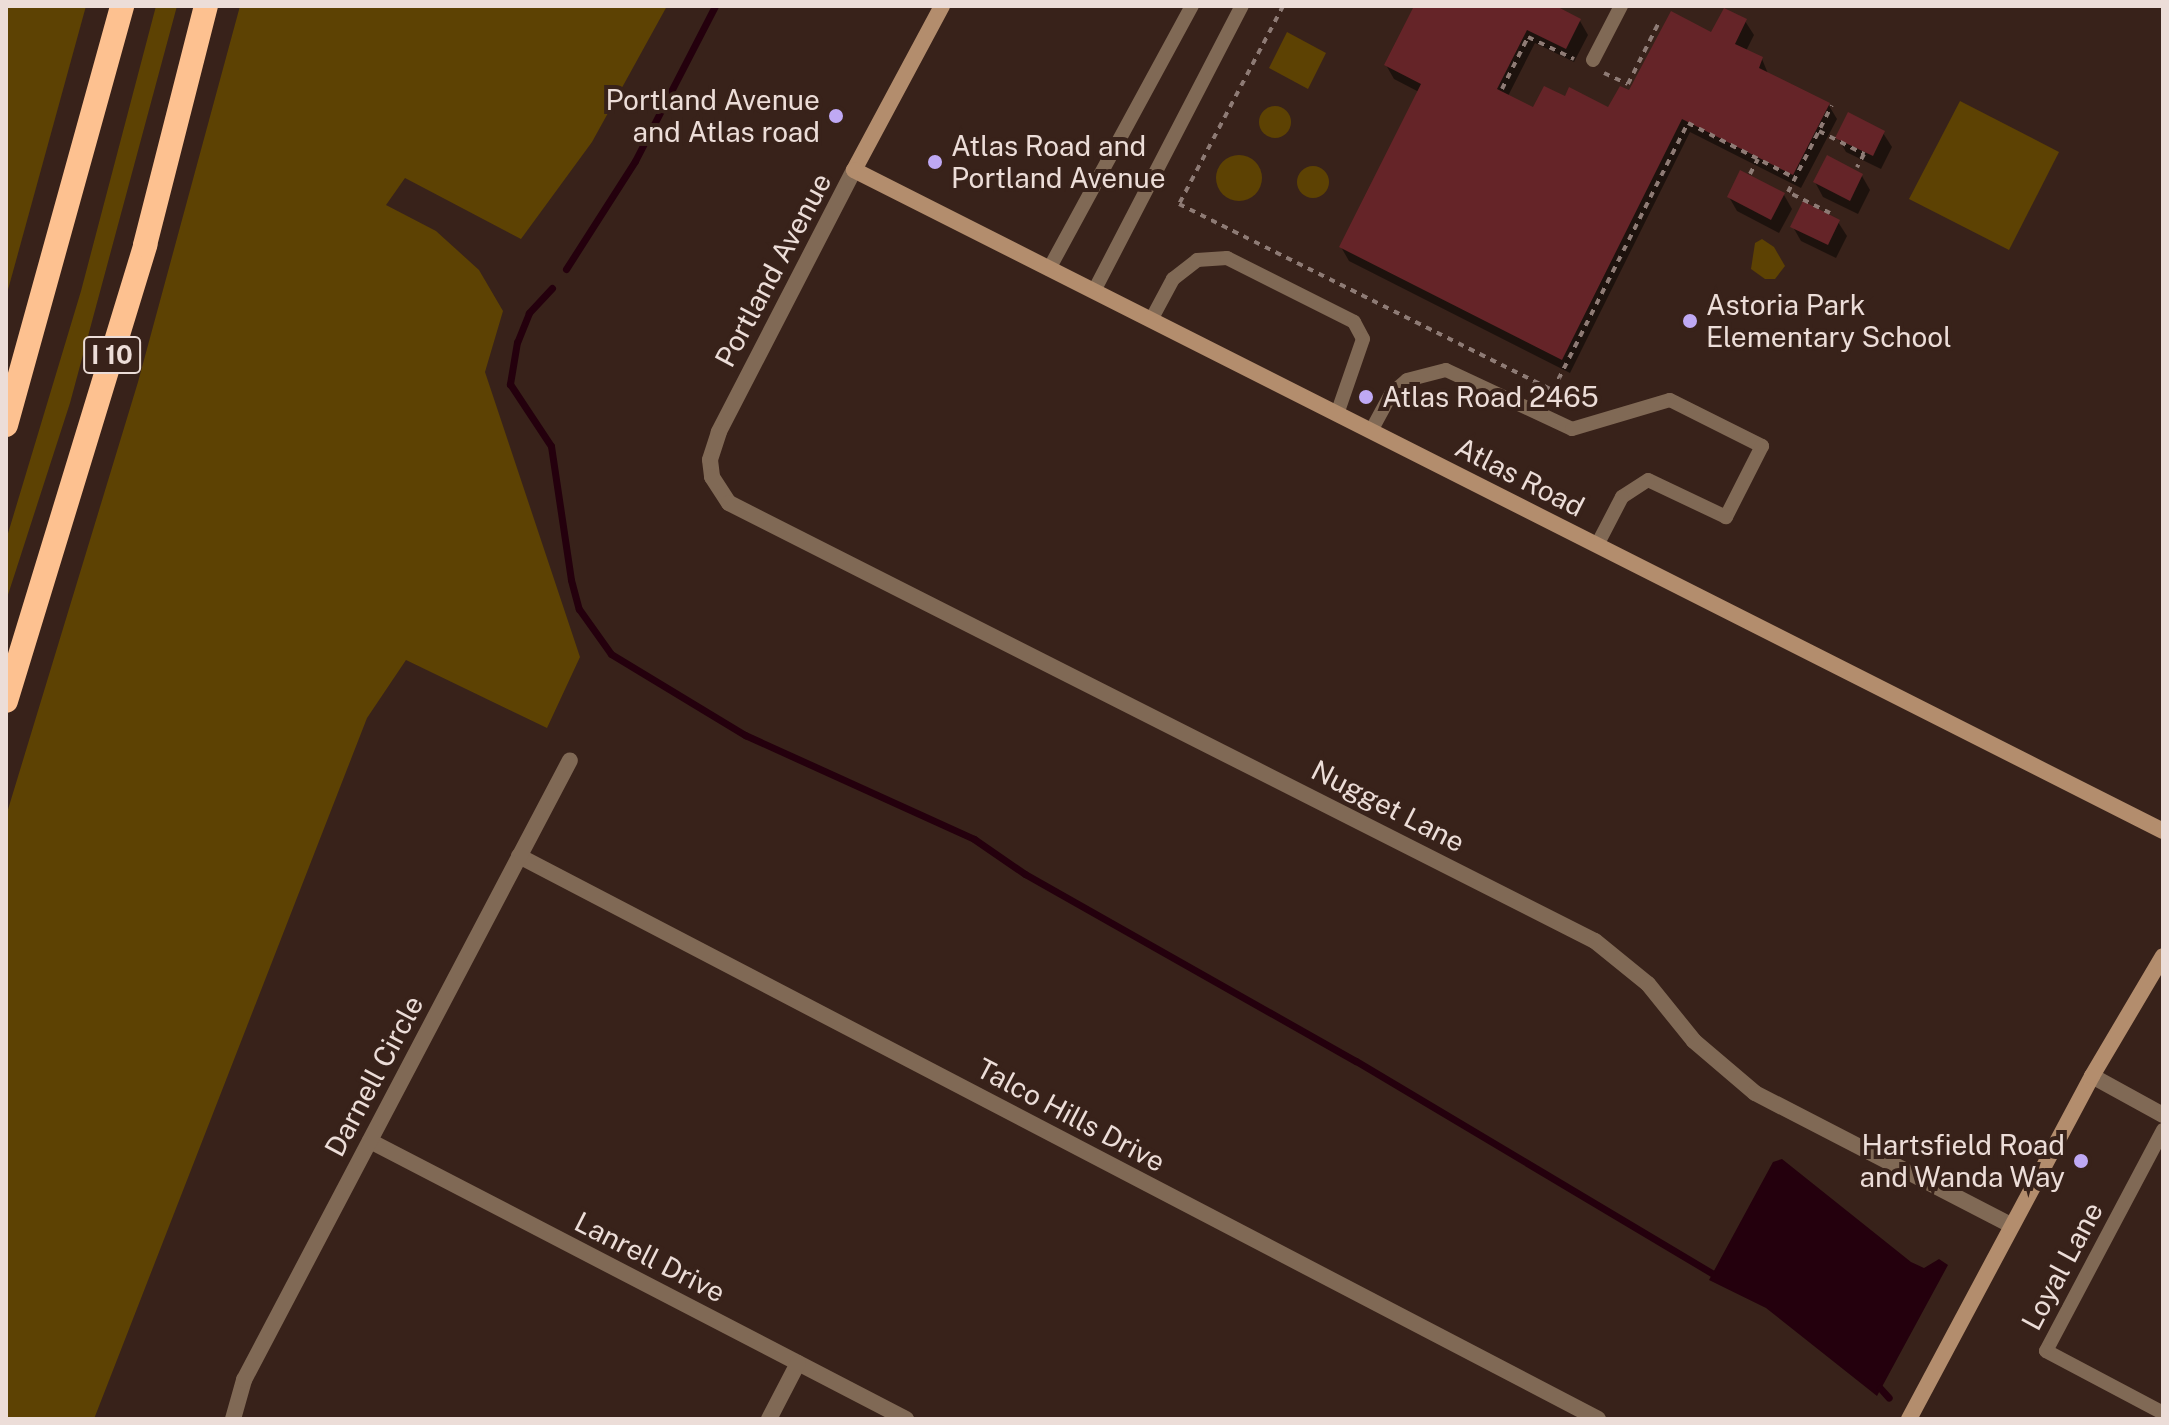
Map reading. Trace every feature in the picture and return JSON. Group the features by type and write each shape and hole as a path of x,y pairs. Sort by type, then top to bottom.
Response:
{"highway":[{"path":"6,425 122,6"},
{"name":"I 10","path":"6,701 145,245 206,6"}],"street":[{"name":"Portland Avenue","path":"712,477 710,460 719,432 942,6"},
{"name":"Atlas Road","path":"854,170 2163,831"},
{"name":"Nugget Lane","path":"712,477 729,503 752,517 1595,941 1648,984 1694,1041 1755,1093 2011,1225"},
{"name":"Darnell Circle","path":"233,1419 244,1380 570,760"},
{"name":"Talco Hills Drive","path":"519,856 1598,1419"},
{"path":"1909,1419 2092,1076 2163,956"},
{"path":"2092,1076 2163,1115"},
{"name":"Lanrell Drive","path":"370,1141 906,1419"},
{"path":"769,1419 798,1363"}],"lane":[{"path":"1049,269 1192,6"},
{"path":"1094,291 1242,6"},
{"path":"1593,60 1621,6"},
{"path":"1151,320 1173,279 1197,260 1227,258 1326,307 1354,322 1363,339 1337,414"},
{"path":"1371,431 1391,394 1407,380 1446,370 1572,429 1670,400 1762,446 1726,517 1648,480 1622,497 1597,545"},
{"name":"Loyal Lane","path":"2163,1130 2046,1351 2163,1413"}],"path":[{"path":"1283,6 1179,204 1586,407"},
{"path":"1628,84 1659,22"},
{"path":"1502,89 1528,37"},
{"path":"1830,213 1788,192 1832,105"},
{"path":"1553,390 1688,123 1795,178"},
{"path":"1819,131 1864,154 1857,167"},
{"path":"1750,174 1758,159"}],"shaded area":[{"path":"6,6 86,6 6,297"},
{"path":"156,6 177,6 70,403 6,601 6,540 81,291"},
{"path":"240,6 667,6 592,142 521,239 405,178 386,205 436,231 479,270 503,311 485,372 580,657 547,728 406,660 367,718 94,1419 6,1419 6,816 138,382"},
{"path":"1287,32 1326,53 1308,89 1269,68"},
{"path":"1960,101 2059,152 2009,250 1909,199"},
{"path":"1275,106 1286,111 1291,122 1286,133 1275,138 1264,133 1259,122 1264,111"},
{"path":"1239,155 1255,162 1262,178 1255,194 1239,201 1223,194 1216,178 1223,162"},
{"path":"1313,166 1324,171 1329,182 1324,193 1313,198 1302,193 1297,182 1302,171"},
{"path":"1762,239 1774,247 1785,266 1775,279 1765,279 1751,269 1755,243"},
{"path":"1782,1159 1911,1262 1924,1268 1939,1259 1948,1265 1877,1396 1766,1308 1709,1280 1773,1162"}],"building":[{"path":"1414,6 1556,6 1581,19 1566,49 1527,30 1497,89 1533,107 1544,86 1565,96 1569,87 1608,107 1620,86 1629,90 1671,11 1711,32 1724,8 1747,19 1735,44 1763,57 1759,68 1830,103 1793,175 1682,119 1562,360 1339,247 1421,84 1384,65"},
{"path":"1848,112 1885,131 1873,156 1835,138"},
{"path":"1827,155 1863,174 1850,201 1813,182"},
{"path":"1740,170 1785,193 1771,220 1727,197"},
{"path":"1803,201 1840,220 1828,245 1790,227"}],"waterway":[{"path":"566,269 635,161 715,6"},
{"path":"552,288 529,313 517,342 510,384 551,446 571,580 579,609 611,654 745,735 974,839 1025,874 1356,1061 1712,1273"},
{"path":"1880,1388 1889,1398"}],"place":[{"name":"Portland Avenue and Atlas road","path":"836,116"},
{"name":"Atlas Road and Portland Avenue","path":"935,162"},
{"name":"Astoria Park Elementary School","path":"1690,321"},
{"name":"Atlas Road 2465","path":"1366,397"},
{"name":"Hartsfield Road and Wanda Way","path":"2081,1161"}]}
